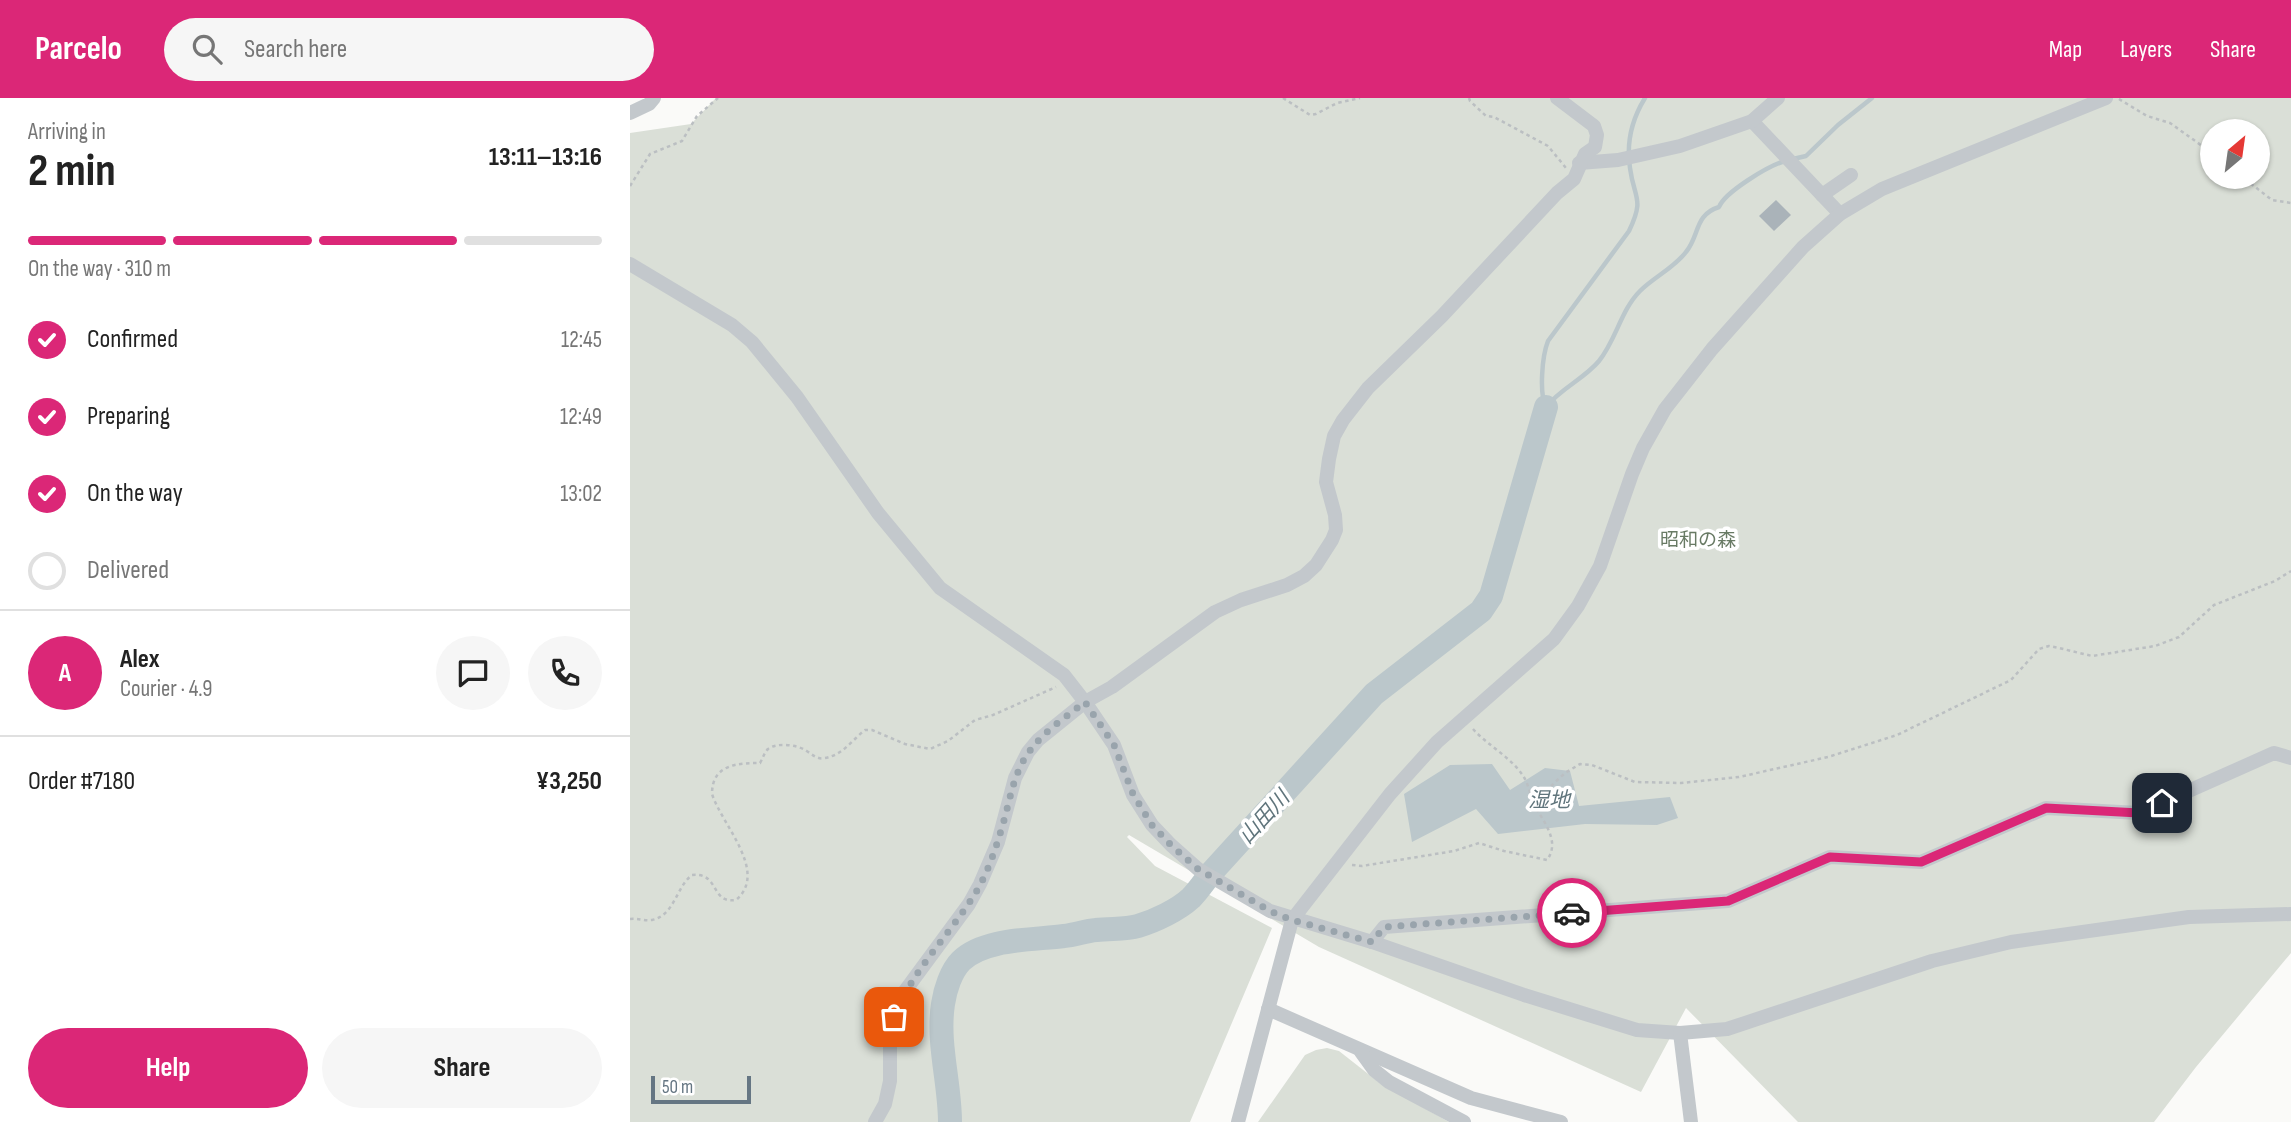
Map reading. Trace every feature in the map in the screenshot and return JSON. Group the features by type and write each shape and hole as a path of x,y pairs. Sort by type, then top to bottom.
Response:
{"street":[{"path":"875,1122 885,1104 890,1081 890,1032 902,995 969,904 980,884 998,842 1015,778 1028,752 1038,740 1085,702 1112,687 1215,612 1241,600 1287,585 1304,576 1316,565 1336,530 1326,482 1328,458 1334,436 1343,420 1368,388 1442,316 1574,179 1579,163 1595,146 1597,135 1594,126 1557,98"},
{"path":"1579,163 1618,159 1680,146 1752,121 1778,98"},
{"path":"1238,1122 1292,920 1390,794 1437,742 1554,639 1578,606 1600,566 1632,474 1665,410 1712,349 1803,247 1840,214 1882,189 2106,98"},
{"path":"630,113 652,99"},
{"path":"1752,121 1840,214"},
{"path":"1822,195 1851,175"},
{"path":"630,264 732,324 752,342 797,397 878,513 923,570 960,604 1064,675 1114,745 1133,794 1152,825 1171,845 1198,869 1218,882 1292,920 1372,942 1524,995 1637,1030 1680,1033 1727,1029 1932,961 2011,942 2189,917 2291,914"},
{"path":"1372,942 1384,927 1728,901 1830,857 1921,862 2046,808 2139,813 2274,753 2291,758"},
{"path":"1268,1009 1471,1098 1561,1122"},
{"path":"1680,1033 1691,1122"},
{"path":"1360,1051 1374,1070 1389,1082 1464,1122"}],"path":[{"path":"630,186 650,154 682,141 697,116 718,98"},
{"path":"1283,98 1310,115 1337,103 1360,98"},
{"path":"1469,98 1486,116 1494,117 1548,146 1574,179"},
{"path":"2119,98 2147,116 2170,123 2200,144"},
{"path":"2258,189 2272,200 2291,203"},
{"path":"1533,803 1565,773 1580,764 1592,765 1635,782 1681,783 1740,777 1828,757 1897,735 2011,680 2039,649 2049,646 2092,656 2155,646 2179,637 2214,605 2291,572"},
{"path":"630,919 639,917 646,920 662,916 692,875 706,876 725,900 731,902 744,894 747,888 747,866 712,794 716,777 726,768 738,763 760,763 766,751 781,745 796,746 825,758 848,747 865,730 872,730 905,744 930,749 948,741 975,720 1059,686"},
{"path":"1335,864 1362,866 1454,851 1479,842 1504,851 1547,860 1553,852 1554,840 1533,803 1525,779 1511,763 1485,742 1464,718"}],"green space":[{"name":"昭和の森","path":"716,98 2291,98 2291,953 2154,1122 1798,1122 1686,1008 1641,1092 1319,947 1129,835 1127,837 1155,866 1272,928 1190,1122 630,1122 630,133 691,124"},
{"path":"1327,1048 1339,1051 1381,1084 1449,1122 1258,1122 1305,1055"}],"water":[{"name":"湿地","path":"1492,764 1510,790 1545,768 1570,771 1579,806 1670,797 1678,818 1657,825 1585,824 1498,834 1476,809 1412,842 1404,794 1450,765"}],"building":[{"path":"1776,200 1791,215 1774,231 1759,216"}],"waterway":[{"path":"1645,98 1633,123 1630,140 1630,168 1637,199 1634,220 1629,231 1548,341 1542,375 1546,407 1599,361 1633,299 1681,258 1705,215 1719,207 1729,194 1748,180 1785,161"},
{"path":"1793,159 1806,156 1838,125 1872,98"},
{"name":"山田川","path":"950,1122 942,1019 947,987 957,965 971,953 996,944 1138,926 1166,915 1191,898 1374,694 1481,611 1491,596 1546,407"}],"way so far":[{"path":"894,1017 902,995 969,904 990,866 1015,778 1028,752 1038,740 1085,702 1114,745 1133,794 1152,825 1198,869 1270,911 1292,920 1372,942 1384,927 1572,913"}],"route":[{"path":"1572,913 1728,901 1830,857 1921,862 2046,808 2139,813 2162,803"}]}
